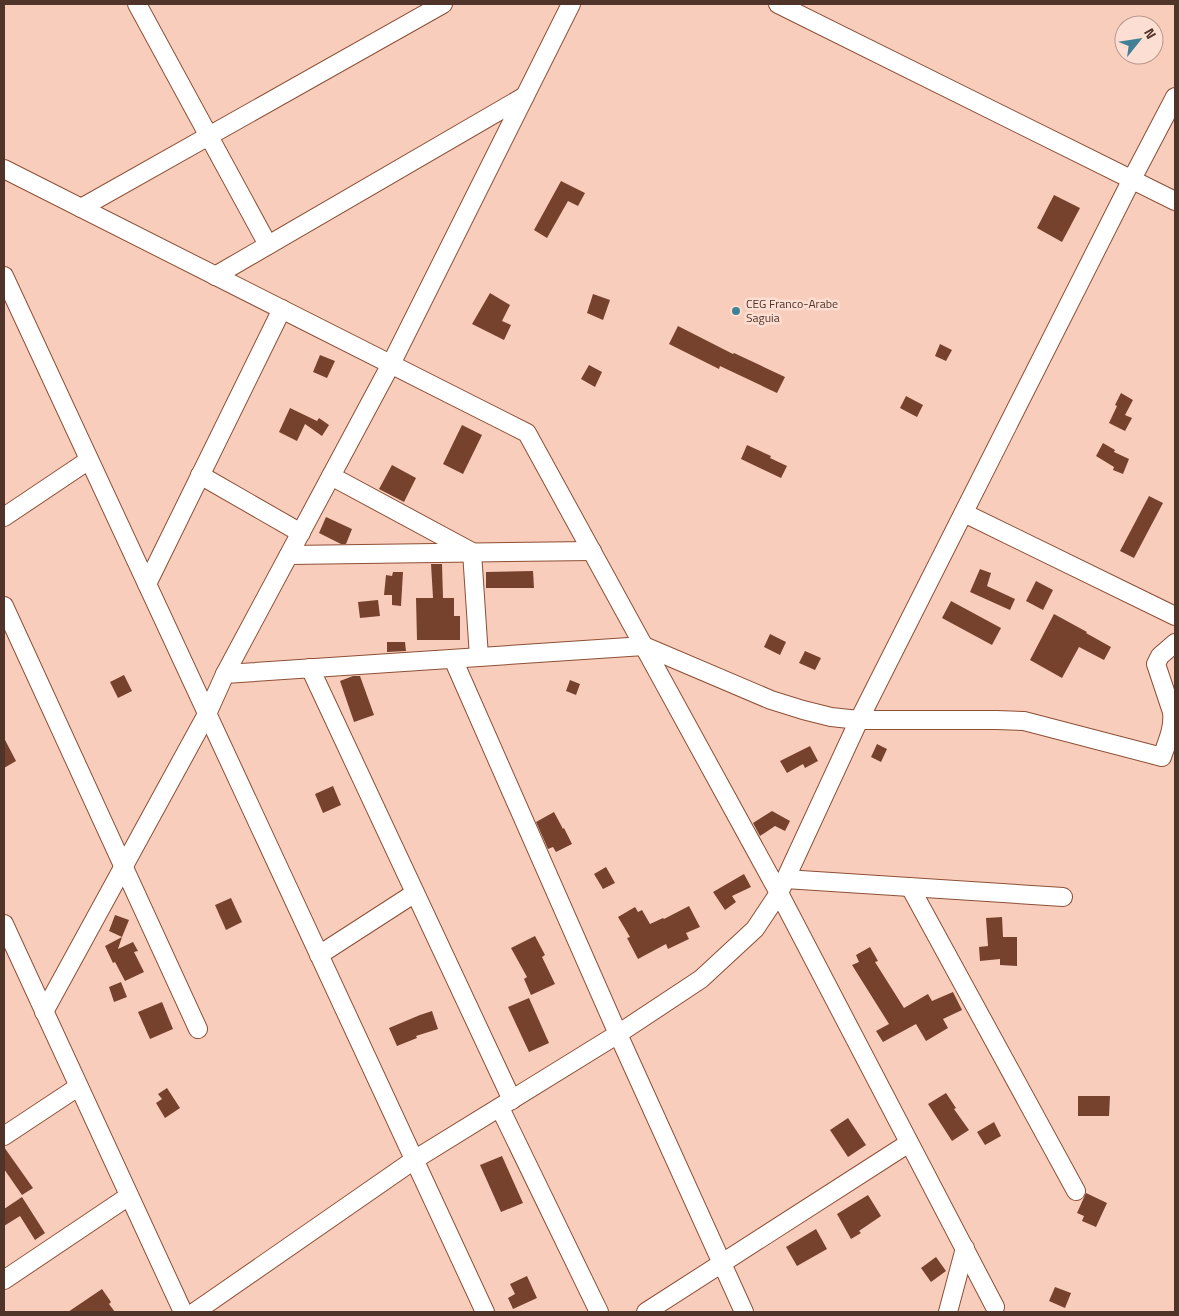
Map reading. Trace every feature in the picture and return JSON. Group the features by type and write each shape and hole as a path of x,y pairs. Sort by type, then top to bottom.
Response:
{"street":[{"path":"137,4 268,245"},
{"path":"81,208 443,4"},
{"path":"44,1012 208,714 225,674 391,364 571,4"},
{"path":"778,4 1175,201"},
{"path":"215,276 524,96"},
{"path":"195,1312 414,1160 618,1034 701,979 755,929 782,886 860,720 1175,97"},
{"path":"4,169 527,433 644,646 782,886 910,1143 995,1307"},
{"path":"4,276 485,1312"},
{"path":"147,584 282,309"},
{"path":"4,517 89,460"},
{"path":"200,475 301,533"},
{"path":"331,476 472,552"},
{"path":"964,513 1175,616"},
{"path":"289,555 592,551"},
{"path":"472,552 479,657"},
{"path":"4,606 198,1029"},
{"path":"225,674 644,646 779,702 831,718 860,720 1024,721 1162,757 1173,718 1156,664 1160,656 1175,643"},
{"path":"453,659 618,1034 744,1312"},
{"path":"310,668 415,893 506,1104 599,1312"},
{"path":"782,886 910,887 1063,897"},
{"path":"910,887 1076,1191"},
{"path":"319,955 415,893"},
{"path":"4,924 182,1312"},
{"path":"4,1136 78,1087"},
{"path":"646,1312 910,1143"},
{"path":"4,1280 129,1196"},
{"path":"948,1312 965,1248"}],"building":[{"path":"561,181 585,193 578,206 568,201 547,238 534,230"},
{"path":"1054,195 1080,208 1062,242 1037,228"},
{"path":"490,293 510,305 502,321 511,325 504,340 472,324"},
{"path":"593,294 610,300 603,320 587,313"},
{"path":"678,326 733,354 785,377 777,393 720,366 719,369 669,344"},
{"path":"940,344 952,350 946,361 935,356"},
{"path":"320,355 335,361 327,378 313,372"},
{"path":"589,365 602,372 595,387 581,379"},
{"path":"1121,393 1133,400 1125,415 1132,418 1125,431 1109,423"},
{"path":"906,396 923,405 917,417 900,408"},
{"path":"290,408 317,421 319,418 329,425 322,436 305,424 297,441 279,432"},
{"path":"462,425 482,435 463,474 443,464"},
{"path":"1103,443 1115,450 1114,452 1129,459 1123,474 1113,470 1114,467 1096,456"},
{"path":"747,445 787,466 781,478 741,459"},
{"path":"392,465 416,478 404,502 379,489"},
{"path":"1149,496 1163,503 1134,558 1120,551"},
{"path":"326,517 352,529 346,544 341,544 319,533"},
{"path":"431,564 442,564 443,598 454,598 454,616 460,616 460,640 417,640 416,598 433,598"},
{"path":"980,569 991,573 987,586 1015,599 1010,610 970,592"},
{"path":"533,571 534,588 486,588 486,572"},
{"path":"393,572 403,572 401,606 392,605 392,595 384,595 386,575 392,576"},
{"path":"1036,581 1053,590 1043,610 1026,601"},
{"path":"378,600 380,616 360,618 358,602"},
{"path":"951,601 1001,628 992,645 942,618"},
{"path":"1054,614 1111,647 1104,660 1079,647 1062,678 1030,660"},
{"path":"770,634 786,642 780,655 764,647"},
{"path":"387,642 405,642 406,651 387,652"},
{"path":"805,651 821,658 815,670 799,663"},
{"path":"124,675 132,691 118,698 110,682"},
{"path":"353,676 360,676 374,715 354,722 340,681"},
{"path":"570,680 580,684 576,695 566,691"},
{"path":"4,738 16,761 4,768"},
{"path":"877,744 887,749 881,762 871,757"},
{"path":"810,746 818,761 805,768 803,764 787,773 780,761"},
{"path":"333,786 341,805 323,813 315,794"},
{"path":"772,811 790,821 785,831 775,826 760,836 753,823"},
{"path":"554,812 572,844 556,852 553,847 548,849 536,822"},
{"path":"606,867 615,883 603,889 594,874"},
{"path":"744,874 751,887 732,896 736,902 725,910 713,892"},
{"path":"231,898 242,922 226,930 215,905"},
{"path":"689,906 700,927 686,933 689,939 668,949 666,944 638,959 627,938 630,937 618,917 635,907 638,912 642,910 650,924"},
{"path":"115,915 129,920 122,937 109,931"},
{"path":"1002,917 1003,937 1017,937 1017,966 1000,965 1000,959 980,961 979,947 988,946 986,918"},
{"path":"535,936 545,955 542,957 555,984 531,995 524,979 527,977 511,948"},
{"path":"122,937 118,949 133,942 138,951 134,952 144,972 125,981 105,946"},
{"path":"870,947 878,961 875,962 904,1008 928,994 932,1001 953,992 962,1010 943,1019 948,1028 926,1041 916,1024 883,1042 876,1031 889,1024 852,965 859,962 856,955"},
{"path":"121,982 127,997 114,1002 109,987"},
{"path":"529,998 549,1043 529,1052 508,1007"},
{"path":"162,1002 173,1029 150,1039 138,1012"},
{"path":"432,1011 438,1029 416,1036 417,1038 397,1046 389,1028"},
{"path":"167,1088 180,1108 165,1118 156,1103 162,1099 158,1094"},
{"path":"946,1093 956,1108 954,1109 969,1130 952,1141 928,1104"},
{"path":"1078,1096 1110,1096 1109,1116 1078,1116"},
{"path":"848,1118 866,1145 848,1157 830,1130"},
{"path":"994,1122 1001,1136 985,1145 977,1132"},
{"path":"4,1147 33,1188 22,1195 4,1169"},
{"path":"502,1156 523,1203 501,1212 480,1165"},
{"path":"1086,1193 1107,1203 1096,1227 1082,1221 1084,1216 1077,1213"},
{"path":"868,1195 881,1216 851,1239 837,1214"},
{"path":"22,1197 45,1233 35,1240 20,1216 4,1226 4,1209"},
{"path":"816,1229 827,1249 797,1266 786,1247"},
{"path":"936,1257 946,1271 931,1282 921,1268"},
{"path":"527,1276 537,1298 513,1309 508,1298 515,1294 510,1284"},
{"path":"1055,1287 1071,1293 1065,1308 1049,1301"},
{"path":"102,1289 115,1312 68,1312"}],"place":[{"name":"CEG Franco-Arabe Saguia","path":"736,311"}]}
